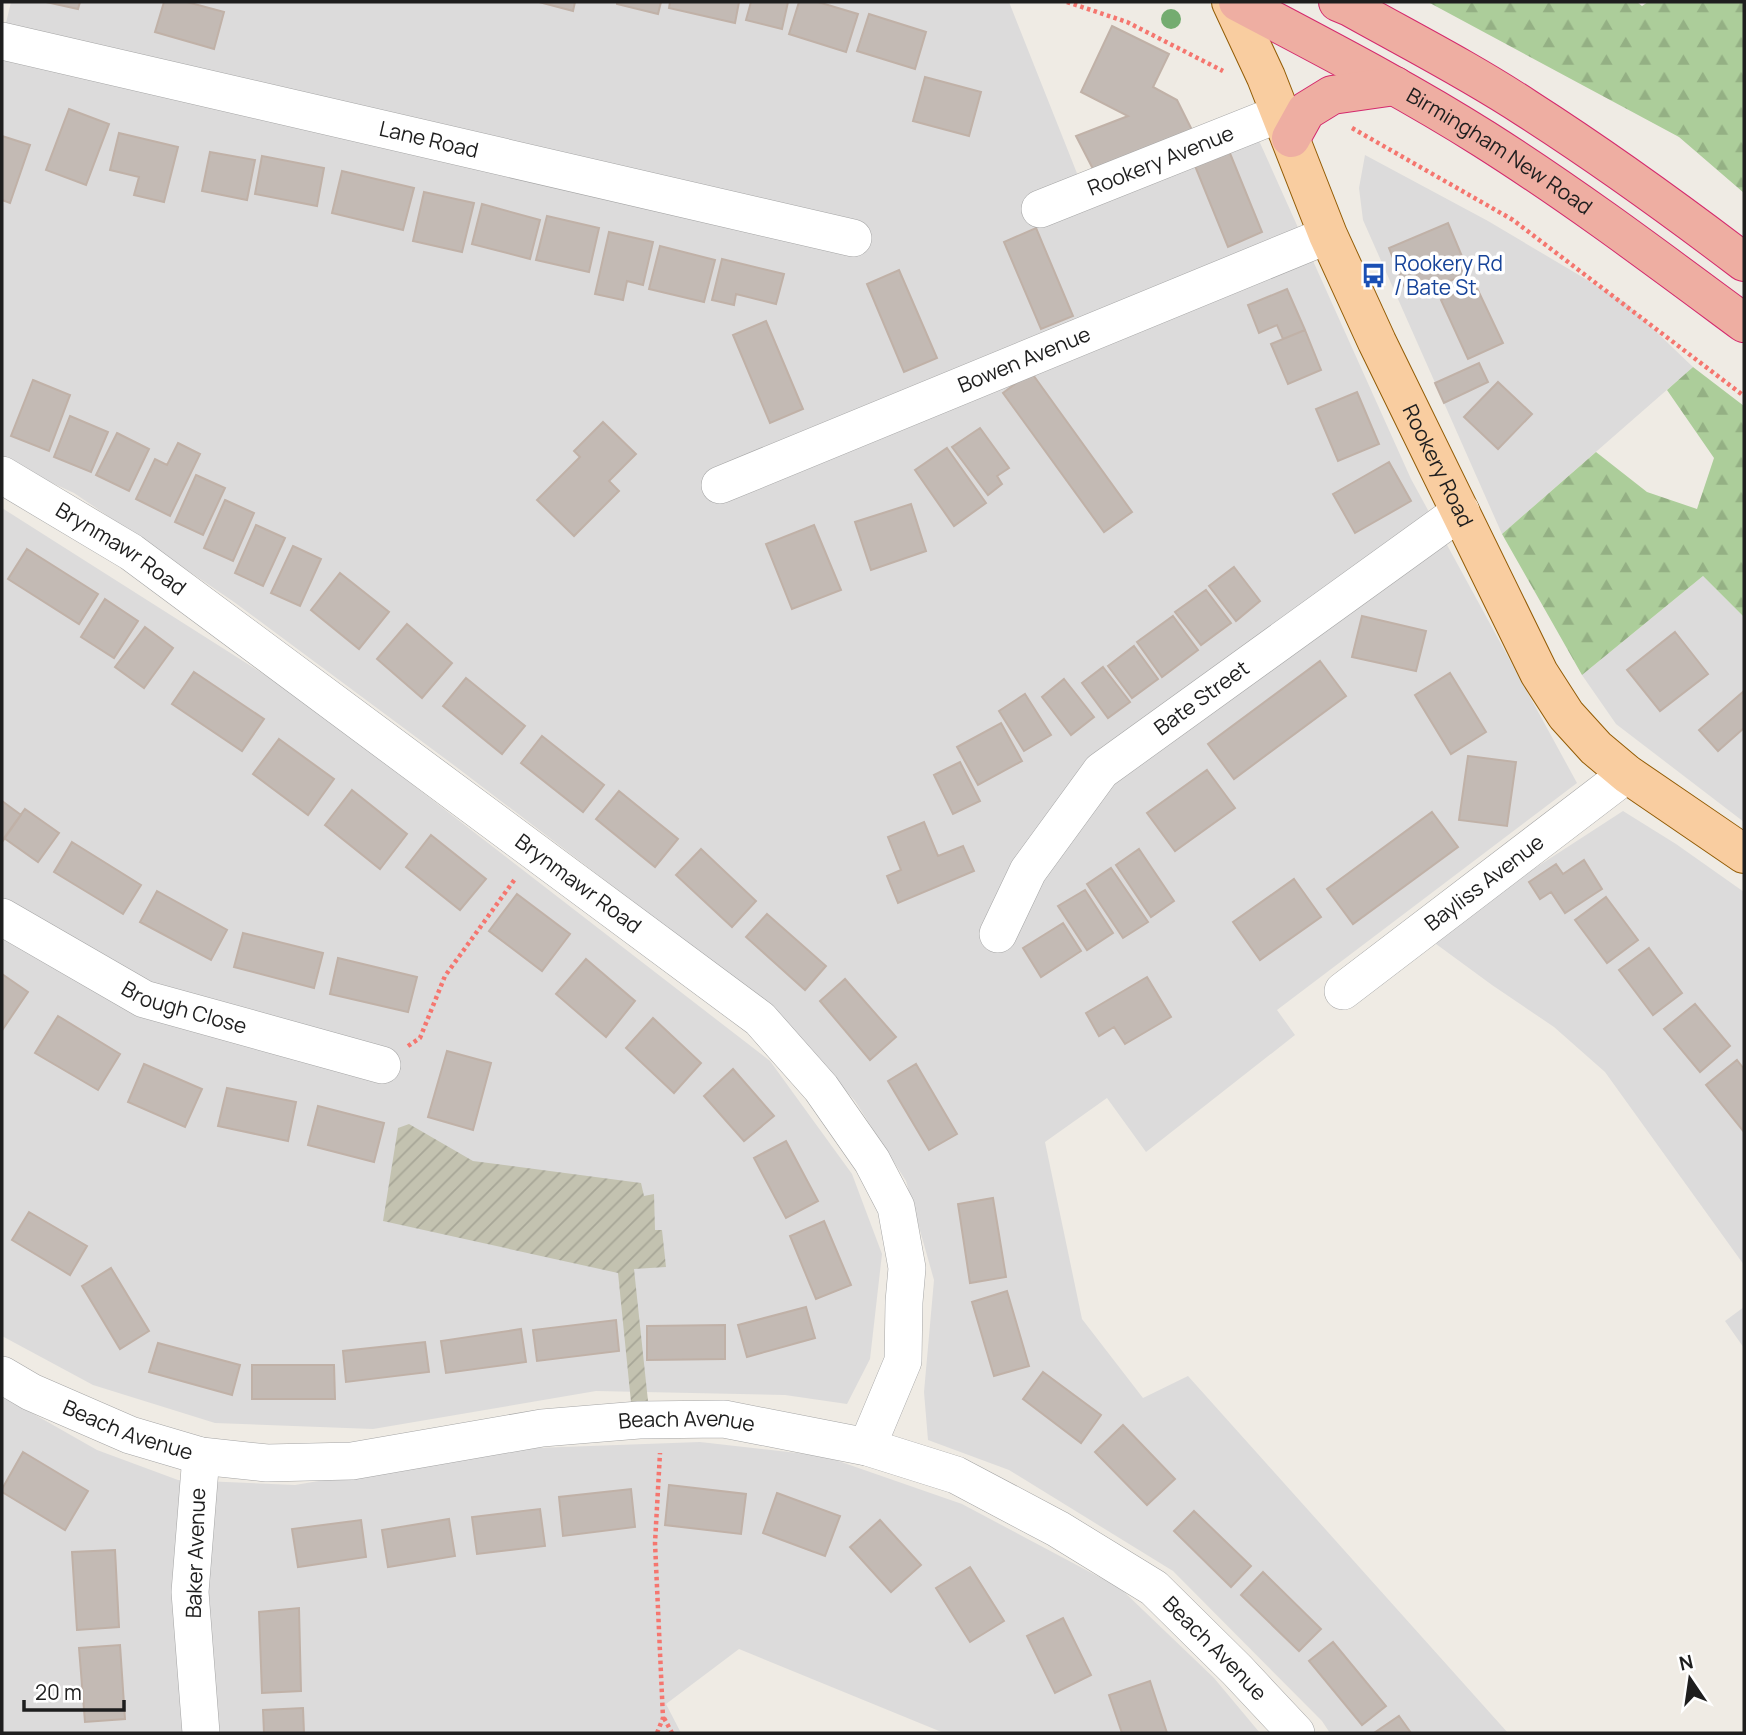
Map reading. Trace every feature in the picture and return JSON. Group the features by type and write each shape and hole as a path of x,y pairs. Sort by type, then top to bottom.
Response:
{"highway":[{"name":"Birmingham New Road","path":"1238,2 1395,86 1483,138 1575,199 1744,323"},
{"path":"1338,2 1485,82 1525,107 1665,202 1744,262"},
{"path":"1286,126 1332,95 1395,86"}],"main road":[{"name":"Rookery Road","path":"1231,2 1266,76 1328,235 1377,342 1539,673 1566,715 1597,748 1627,774 1744,854"}],"street":[{"name":"Lane Road","path":"2,41 853,238"},
{"name":"Rookery Avenue","path":"1040,209 1286,126"},
{"name":"Bowen Avenue","path":"720,485 1328,235"},
{"name":"Brynmawr Road","path":"2,475 131,552 760,1019 821,1088 872,1161 896,1207 907,1268 903,1360 867,1447"},
{"name":"Bate Street","path":"998,934 1028,871 1101,771 1461,511"},
{"name":"Bayliss Avenue","path":"1343,991 1627,774"},
{"name":"Brough Close","path":"2,917 144,999 382,1065"},
{"name":"Beach Avenue","path":"2,1374 31,1392 130,1435 201,1456 267,1462 352,1461 542,1429 639,1420 724,1419 867,1447 956,1475 1058,1529 1154,1588 1296,1733"},
{"name":"Baker Avenue","path":"201,1456 190,1592 201,1733"}],"path":[{"path":"1067,2 1127,22 1225,72"},
{"path":"1344,123 1513,220 1744,396"},
{"path":"382,1065 420,1038 445,976 535,852"},
{"path":"657,1733 663,1718 655,1544 662,1420"},
{"path":"663,1718 672,1733"}],"shaded area":[{"path":"11,2 1009,2 1088,201 1256,134 1411,479 1577,783 1277,1010 1295,1035 1146,1152 1107,1098 1045,1142 1082,1319 1143,1398 1188,1376 1508,1733 1330,1733 1322,1721 1173,1571 1009,1470 928,1440 924,1392 934,1280 906,1181 855,1101 774,1009 234,602 74,493 2,460 2,40"},
{"path":"1365,155 1488,221 1626,303 1693,367 1502,534 1363,220 1359,188"},
{"path":"2,508 298,696 770,1061 852,1174 882,1254 870,1359 847,1404 785,1395 596,1391 373,1429 215,1423 93,1385 2,1336"},
{"path":"1703,576 1744,617 1744,822 1616,724 1582,675"},
{"path":"1623,811 1744,892 1744,1265 1605,1072 1554,1027 1432,941 1469,911"},
{"path":"409,1124 473,1161 641,1183 644,1196 654,1194 655,1230 662,1230 666,1267 634,1269 648,1401 631,1402 618,1273 383,1221 398,1128"},
{"path":"1744,1307 1744,1348 1725,1321"},
{"path":"2,1396 97,1450 178,1480 295,1485 508,1449 700,1442 824,1456 962,1504 1120,1588 1214,1678 1260,1733 944,1733 739,1649 666,1704 681,1733 2,1733"}],"green space":[{"path":"1428,2 1637,2 1642,6 1648,2 1744,2 1744,193 1679,137"},
{"path":"1693,367 1744,406 1744,617 1703,576 1582,675 1502,534 1596,452 1647,492 1697,509 1714,458 1667,390"}],"building":[{"path":"46,2 80,2 78,9"},
{"path":"164,2 187,2 224,12 214,49 155,32"},
{"path":"539,2 575,2 573,11"},
{"path":"617,2 661,2 658,14"},
{"path":"670,2 739,2 735,23 669,8"},
{"path":"751,2 788,2 782,29 746,20"},
{"path":"799,2 818,2 858,14 846,52 789,34"},
{"path":"869,14 926,32 915,69 857,51"},
{"path":"1112,26 1169,54 1153,87 1177,100 1192,130 1093,169 1076,136 1128,116 1081,92"},
{"path":"925,77 981,92 969,136 913,121"},
{"path":"69,109 109,124 86,185 46,170"},
{"path":"119,133 178,147 164,202 134,195 139,177 110,170"},
{"path":"2,136 30,145 10,203 2,200"},
{"path":"1227,146 1262,232 1228,247 1193,161"},
{"path":"210,152 255,160 247,200 202,191"},
{"path":"262,156 324,168 317,206 255,194"},
{"path":"342,171 414,188 403,230 332,213"},
{"path":"424,192 474,203 462,252 413,241"},
{"path":"482,204 540,220 530,259 472,244"},
{"path":"547,216 599,228 589,272 536,260"},
{"path":"1448,223 1469,273 1409,298 1389,248"},
{"path":"1036,228 1073,316 1041,329 1004,242"},
{"path":"609,232 653,242 643,285 627,281 623,300 595,294"},
{"path":"660,246 715,260 704,302 649,289"},
{"path":"722,259 784,274 776,304 736,294 734,305 712,300"},
{"path":"899,270 937,358 904,372 867,284"},
{"path":"1475,284 1503,343 1468,359 1441,300"},
{"path":"1287,289 1305,330 1283,339 1277,325 1259,333 1248,305"},
{"path":"766,321 803,409 770,423 733,335"},
{"path":"1305,330 1321,370 1288,384 1271,344"},
{"path":"1479,363 1488,382 1444,403 1435,383"},
{"path":"1031,372 1132,512 1104,532 1003,393"},
{"path":"33,380 70,395 49,451 11,436"},
{"path":"1498,382 1532,414 1498,449 1464,417"},
{"path":"1357,392 1379,444 1338,461 1316,409"},
{"path":"70,416 108,432 91,472 54,457"},
{"path":"603,422 636,454 609,481 619,491 574,536 537,500 580,457 574,451"},
{"path":"980,428 1009,468 997,476 1002,484 988,495 952,447"},
{"path":"117,433 149,449 129,491 96,475"},
{"path":"178,443 200,454 170,516 136,499 155,459 167,465"},
{"path":"947,448 986,503 954,526 915,470"},
{"path":"1389,462 1411,501 1355,533 1333,494"},
{"path":"196,475 225,488 203,535 175,522"},
{"path":"225,500 254,513 233,561 204,548"},
{"path":"911,504 926,551 871,570 855,522"},
{"path":"256,525 285,538 263,586 235,573"},
{"path":"814,525 841,590 792,609 766,544"},
{"path":"293,546 321,559 300,606 271,593"},
{"path":"27,549 98,594 79,624 8,579"},
{"path":"1234,567 1260,601 1236,621 1209,586"},
{"path":"340,573 389,612 359,649 311,610"},
{"path":"1206,590 1231,623 1201,645 1175,612"},
{"path":"105,599 138,621 114,658 81,637"},
{"path":"1173,616 1198,650 1162,677 1137,642"},
{"path":"1362,616 1426,631 1416,671 1352,657"},
{"path":"407,624 452,663 422,698 377,659"},
{"path":"145,627 173,648 144,688 115,667"},
{"path":"1675,632 1708,674 1660,711 1627,670"},
{"path":"1134,646 1158,679 1132,698 1108,666"},
{"path":"1320,661 1346,696 1234,779 1208,744"},
{"path":"1103,667 1130,702 1108,718 1082,683"},
{"path":"194,672 264,719 242,751 172,704"},
{"path":"1450,673 1486,732 1451,754 1415,695"},
{"path":"466,678 525,726 502,754 443,706"},
{"path":"1064,679 1094,717 1071,735 1042,697"},
{"path":"1744,691 1744,728 1718,751 1699,730"},
{"path":"1025,694 1051,735 1024,751 999,711"},
{"path":"1001,723 1022,761 978,785 957,747"},
{"path":"542,736 604,785 583,812 521,763"},
{"path":"279,739 334,779 308,815 253,774"},
{"path":"1468,756 1516,762 1507,826 1459,820"},
{"path":"960,762 980,801 953,814 934,775"},
{"path":"1207,770 1235,808 1175,851 1147,813"},
{"path":"352,790 407,834 380,869 325,825"},
{"path":"619,791 678,839 655,867 596,819"},
{"path":"2,801 21,815 2,842"},
{"path":"25,809 59,833 38,862 4,838"},
{"path":"1432,812 1458,847 1353,924 1327,889"},
{"path":"924,822 938,856 963,846 974,871 898,903 887,876 901,870 888,837"},
{"path":"431,835 486,879 460,910 406,867"},
{"path":"72,842 141,885 123,914 54,872"},
{"path":"701,849 756,901 732,927 676,875"},
{"path":"1139,849 1174,901 1151,917 1116,865"},
{"path":"1584,860 1602,889 1565,913 1551,892 1540,899 1529,882 1556,864 1563,874"},
{"path":"1111,868 1148,922 1123,938 1087,884"},
{"path":"1294,879 1321,917 1260,960 1233,922"},
{"path":"1085,890 1113,933 1087,950 1058,906"},
{"path":"157,891 227,930 211,960 140,922"},
{"path":"517,894 570,934 542,971 489,931"},
{"path":"1606,897 1638,940 1607,963 1575,920"},
{"path":"767,914 826,966 805,990 746,937"},
{"path":"1063,923 1081,951 1041,977 1023,948"},
{"path":"243,933 323,953 314,988 234,967"},
{"path":"1649,948 1682,993 1653,1015 1619,970"},
{"path":"338,958 417,977 408,1012 330,994"},
{"path":"586,959 635,1001 606,1037 556,994"},
{"path":"2,974 28,992 3,1029 2,1028"},
{"path":"1147,977 1171,1017 1125,1044 1114,1027 1099,1036 1086,1013"},
{"path":"845,979 896,1037 870,1060 820,1001"},
{"path":"1695,1004 1730,1046 1700,1072 1664,1029"},
{"path":"58,1016 120,1054 98,1090 35,1053"},
{"path":"653,1018 701,1063 674,1093 626,1048"},
{"path":"447,1051 491,1063 473,1130 428,1117"},
{"path":"1737,1060 1744,1069 1744,1132 1706,1085"},
{"path":"144,1064 202,1089 185,1127 128,1102"},
{"path":"916,1064 957,1134 929,1150 888,1081"},
{"path":"733,1069 774,1116 744,1141 704,1096"},
{"path":"227,1088 296,1102 288,1141 218,1126"},
{"path":"318,1106 384,1123 374,1162 308,1145"},
{"path":"786,1141 818,1201 786,1218 754,1158"},
{"path":"993,1198 1006,1277 970,1283 958,1204"},
{"path":"29,1212 87,1246 70,1275 12,1240"},
{"path":"824,1221 851,1285 816,1299 790,1236"},
{"path":"111,1268 149,1331 120,1349 82,1286"},
{"path":"1007,1291 1029,1366 994,1376 972,1302"},
{"path":"806,1307 815,1338 747,1357 738,1325"},
{"path":"616,1320 619,1351 537,1361 533,1330"},
{"path":"725,1325 725,1359 647,1360 647,1326"},
{"path":"521,1329 526,1362 446,1373 441,1341"},
{"path":"425,1342 429,1372 346,1382 343,1351"},
{"path":"158,1343 240,1365 232,1395 149,1372"},
{"path":"252,1365 334,1365 335,1399 252,1399"},
{"path":"1043,1372 1101,1415 1081,1443 1023,1399"},
{"path":"1123,1425 1175,1479 1147,1505 1095,1452"},
{"path":"23,1452 88,1491 65,1530 2,1492"},
{"path":"669,1485 746,1494 741,1534 665,1525"},
{"path":"631,1489 635,1527 563,1536 559,1497"},
{"path":"777,1493 840,1516 825,1556 763,1533"},
{"path":"540,1509 545,1546 477,1554 472,1517"},
{"path":"1194,1511 1251,1566 1231,1587 1174,1531"},
{"path":"449,1519 455,1556 388,1567 382,1530"},
{"path":"361,1520 366,1557 298,1567 292,1529"},
{"path":"880,1520 921,1565 891,1592 850,1547"},
{"path":"115,1550 119,1627 77,1630 72,1552"},
{"path":"970,1567 1004,1621 970,1642 936,1588"},
{"path":"1263,1572 1321,1629 1299,1651 1241,1595"},
{"path":"299,1608 301,1691 262,1693 259,1612"},
{"path":"1063,1618 1091,1675 1055,1693 1027,1636"},
{"path":"1333,1642 1386,1706 1362,1725 1309,1661"},
{"path":"120,1645 125,1719 85,1722 79,1648"},
{"path":"1150,1681 1167,1733 1122,1733 1109,1695"},
{"path":"303,1708 304,1733 264,1733 263,1710"},
{"path":"1399,1716 1411,1733 1374,1733"}],"place":[{"name":"Rookery Rd / Bate St","path":"1374,276"}]}
